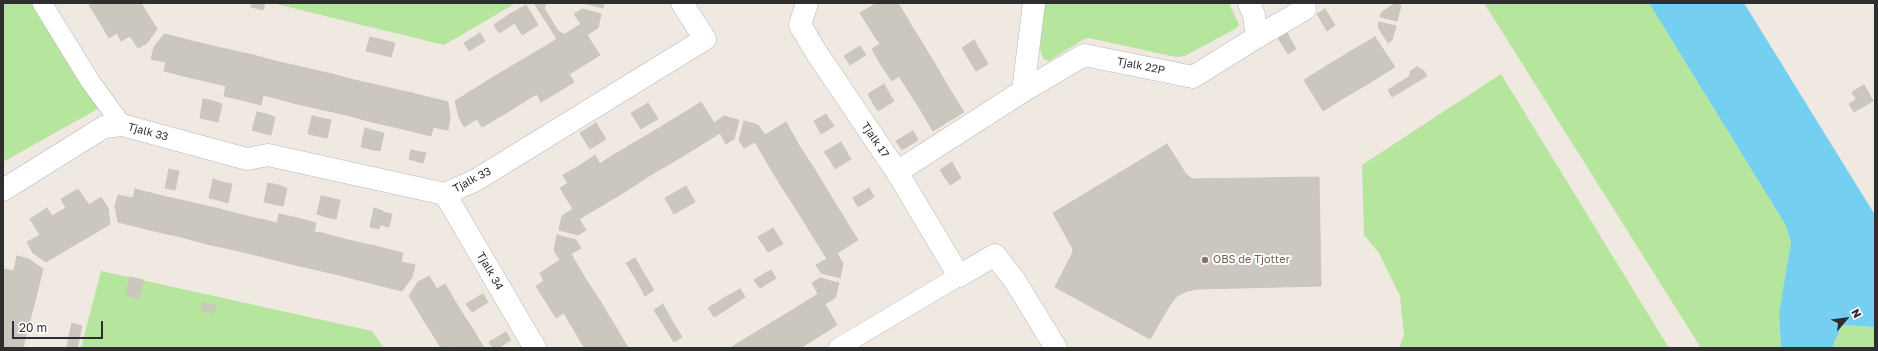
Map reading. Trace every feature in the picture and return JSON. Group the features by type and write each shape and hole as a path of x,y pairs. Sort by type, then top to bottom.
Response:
{"street":[{"name":"Tjalk 33","path":"42,3 90,80 122,125"},
{"name":"Tjalk 33","path":"3,190 104,127 122,125 247,159 268,155 445,194 476,180 705,39 682,3"},
{"name":"Tjalk 17","path":"807,3 800,25 816,52 896,172 959,276"},
{"path":"1022,91 1034,3"},
{"path":"1248,3 1254,15 1257,37"},
{"name":"Tjalk 22P","path":"896,172 1022,91 1084,55 1193,77 1305,9 1303,3"},
{"name":"Tjalk 34","path":"445,194 535,348"},
{"path":"838,348 995,256 1015,281 1056,348"}],"green space":[{"path":"3,3 42,3 103,106 3,162"},
{"path":"272,3 516,3 444,45"},
{"path":"1045,3 1229,3 1239,25 1235,29 1185,56 1176,57 1089,38 1084,39 1049,61 1045,60 1042,56 1039,44"},
{"path":"1484,3 1649,3 1785,224 1791,242 1779,313 1781,348 1701,348"},
{"path":"1501,74 1669,348 1399,348 1404,335 1400,296 1379,253 1364,235 1362,165"},
{"path":"101,271 372,331 384,348 81,348"},
{"path":"1842,325 1875,327 1875,348 1832,348"}],"water":[{"path":"1649,3 1744,3 1875,215 1875,327 1842,325 1832,348 1781,348 1779,313 1791,242 1785,224"}],"building":[{"path":"93,3 129,3 99,21 89,5"},
{"path":"129,3 141,3 157,29 147,43 138,48 130,36 121,41 117,33 109,38 99,21"},
{"path":"252,3 265,3 263,10 251,7"},
{"path":"534,3 546,3 544,8 558,31 564,34 557,39"},
{"path":"583,3 604,3 603,8"},
{"path":"877,3 898,3 907,18 875,37 860,13"},
{"path":"1396,3 1399,3 1401,6 1397,21 1380,17 1382,12"},
{"path":"526,5 531,13 515,23 510,14"},
{"path":"582,9 601,14 598,28 587,35 600,55 576,70 557,39 581,24 574,14"},
{"path":"1325,9 1335,25 1327,31 1317,14"},
{"path":"531,13 538,25 522,35 515,23"},
{"path":"510,14 515,23 499,33 494,25"},
{"path":"907,18 921,41 881,65 872,49 880,44 875,37"},
{"path":"1379,22 1396,26 1392,40 1388,43 1378,27"},
{"path":"480,33 485,41 469,51 464,43"},
{"path":"1287,33 1296,49 1288,54 1278,38"},
{"path":"164,34 200,43 192,78 164,71 166,62 151,59 154,47"},
{"path":"370,37 395,43 391,57 366,51"},
{"path":"1375,37 1395,67 1371,82 1351,51"},
{"path":"557,39 576,70 569,74 574,82 558,92 534,53"},
{"path":"974,40 988,64 976,71 962,48"},
{"path":"921,41 935,64 904,84 899,76 892,81 881,65"},
{"path":"200,43 226,49 218,84 192,78"},
{"path":"860,46 866,55 850,65 844,56"},
{"path":"226,49 253,55 242,100 224,96 226,86 218,84"},
{"path":"1351,51 1371,82 1347,96 1328,65"},
{"path":"534,53 558,92 541,102 537,94 530,98 510,67"},
{"path":"253,55 279,62 271,97 263,95 261,105 242,100"},
{"path":"279,62 306,68 297,104 271,97"},
{"path":"935,64 949,88 918,106 904,84"},
{"path":"1328,65 1347,96 1323,111 1304,80"},
{"path":"510,67 530,98 506,113 487,81"},
{"path":"1417,67 1424,71 1427,76 1392,97 1388,90 1410,76 1410,71"},
{"path":"306,68 332,74 324,110 297,104"},
{"path":"332,74 359,81 350,116 324,110"},
{"path":"359,81 385,87 376,123 350,116"},
{"path":"487,81 506,113 482,127 477,119 464,127 459,117 455,101"},
{"path":"884,84 889,93 873,103 868,94"},
{"path":"1864,85 1868,92 1856,99 1852,92"},
{"path":"385,87 412,93 403,129 376,123"},
{"path":"949,88 964,112 933,131 918,106"},
{"path":"1868,92 1873,101 1854,112 1849,104"},
{"path":"412,93 448,102 450,118 448,130 433,127 431,136 403,129"},
{"path":"889,93 894,101 878,111 873,103"},
{"path":"203,99 213,101 209,120 200,118"},
{"path":"213,101 222,104 218,122 209,120"},
{"path":"701,102 714,123 724,116 739,120 734,139 726,144 720,133 696,148 677,117"},
{"path":"648,103 658,119 649,124 640,108"},
{"path":"640,108 649,124 641,129 631,113"},
{"path":"257,112 266,114 262,133 252,130"},
{"path":"266,114 275,117 271,135 262,133"},
{"path":"826,114 834,126 821,134 814,121"},
{"path":"312,116 321,118 317,136 308,134"},
{"path":"677,117 696,148 673,162 654,131"},
{"path":"321,118 331,120 327,138 317,136"},
{"path":"744,121 758,125 765,135 786,122 800,147 769,166 755,142 744,148 739,140"},
{"path":"596,123 606,139 598,144 588,128"},
{"path":"365,128 375,131 370,149 361,147"},
{"path":"588,128 598,144 590,149 580,133"},
{"path":"375,131 384,133 380,151 370,149"},
{"path":"654,131 673,162 649,176 630,145"},
{"path":"913,131 918,140 902,150 896,141"},
{"path":"841,142 846,151 830,160 824,152"},
{"path":"1167,144 1186,174 1192,179 1319,177 1321,286 1198,289 1187,291 1177,296 1170,305 1150,339 1055,287 1072,254 1073,249 1053,213"},
{"path":"630,145 649,176 626,191 607,159"},
{"path":"800,147 815,170 783,189 769,166"},
{"path":"411,150 426,153 423,163 409,159"},
{"path":"846,151 851,159 835,169 830,160"},
{"path":"595,155 600,164 607,159 626,191 603,205 579,166"},
{"path":"952,162 961,178 950,185 940,170"},
{"path":"579,166 603,205 579,219 586,230 578,235 559,230 562,216 573,209 560,188 568,183 563,175"},
{"path":"169,169 179,171 175,190 165,188"},
{"path":"815,170 829,193 798,212 783,189"},
{"path":"213,179 222,182 218,200 209,198"},
{"path":"222,182 232,184 228,203 218,200"},
{"path":"268,183 278,185 273,204 264,202"},
{"path":"278,185 287,188 283,206 273,204"},
{"path":"686,186 695,202 674,214 665,198"},
{"path":"869,188 874,197 858,207 853,198"},
{"path":"78,189 89,205 101,197 108,208 110,224 78,243 59,212 66,208 61,199"},
{"path":"135,189 163,196 154,231 118,222 115,206 118,195 133,198"},
{"path":"829,193 843,216 812,235 798,212"},
{"path":"163,196 189,202 181,237 154,231"},
{"path":"321,196 331,198 326,217 317,214"},
{"path":"331,198 340,200 336,219 326,217"},
{"path":"189,202 216,208 207,244 181,237"},
{"path":"47,208 52,216 59,212 78,243 46,262 33,253 27,242 40,235 30,219"},
{"path":"216,208 242,215 234,250 207,244"},
{"path":"374,208 383,211 379,229 370,227"},
{"path":"383,212 392,214 389,227 380,225"},
{"path":"279,214 297,218 287,263 260,256 269,221 277,223"},
{"path":"242,215 269,221 260,256 234,250"},
{"path":"843,216 858,240 837,253 843,263 840,278 821,273 816,265 827,259 812,235"},
{"path":"297,218 316,223 314,232 322,233 313,269 287,263"},
{"path":"773,228 783,244 768,252 758,237"},
{"path":"322,233 348,240 339,275 313,269"},
{"path":"557,235 576,240 581,248 571,254 585,278 546,302 536,286 544,281 540,273 560,260 554,250"},
{"path":"348,240 375,246 366,282 339,275"},
{"path":"375,246 403,253 401,262 415,265 412,277 402,291 366,282"},
{"path":"17,256 29,259 43,269 34,305 3,298 5,269 14,271"},
{"path":"635,258 644,274 636,279 626,263"},
{"path":"771,270 776,278 760,288 754,280"},
{"path":"644,274 654,290 645,296 636,279"},
{"path":"429,276 437,289 445,284 459,308 428,327 409,296 418,282"},
{"path":"130,277 143,280 139,298 126,295"},
{"path":"585,278 600,301 568,320 564,313 556,318 546,302"},
{"path":"820,278 839,283 835,298 825,304 837,325 813,340 794,309 818,294 812,283"},
{"path":"740,289 745,297 730,307 724,298"},
{"path":"483,294 488,302 472,312 466,304"},
{"path":"3,298 34,305 27,331 3,326"},
{"path":"724,298 730,307 714,317 708,308"},
{"path":"600,301 614,324 582,344 568,320"},
{"path":"203,303 216,306 214,313 201,310"},
{"path":"663,304 672,321 664,326 654,310"},
{"path":"459,308 474,331 446,348 441,348 428,327"},
{"path":"794,309 813,340 800,348 787,348 771,323"},
{"path":"672,321 682,337 674,342 664,326"},
{"path":"72,323 82,326 78,344 68,341"},
{"path":"771,323 787,348 755,348 748,337"},
{"path":"614,324 628,348 585,348 582,344"},
{"path":"3,326 27,331 23,348 3,348"},
{"path":"474,331 484,348 446,348"},
{"path":"506,332 511,340 498,348 493,348 489,342"},
{"path":"748,337 755,348 730,348"},
{"path":"68,341 78,344 77,348 67,348"}],"place":[{"name":"OBS de Tjotter","path":"1205,260"}]}
